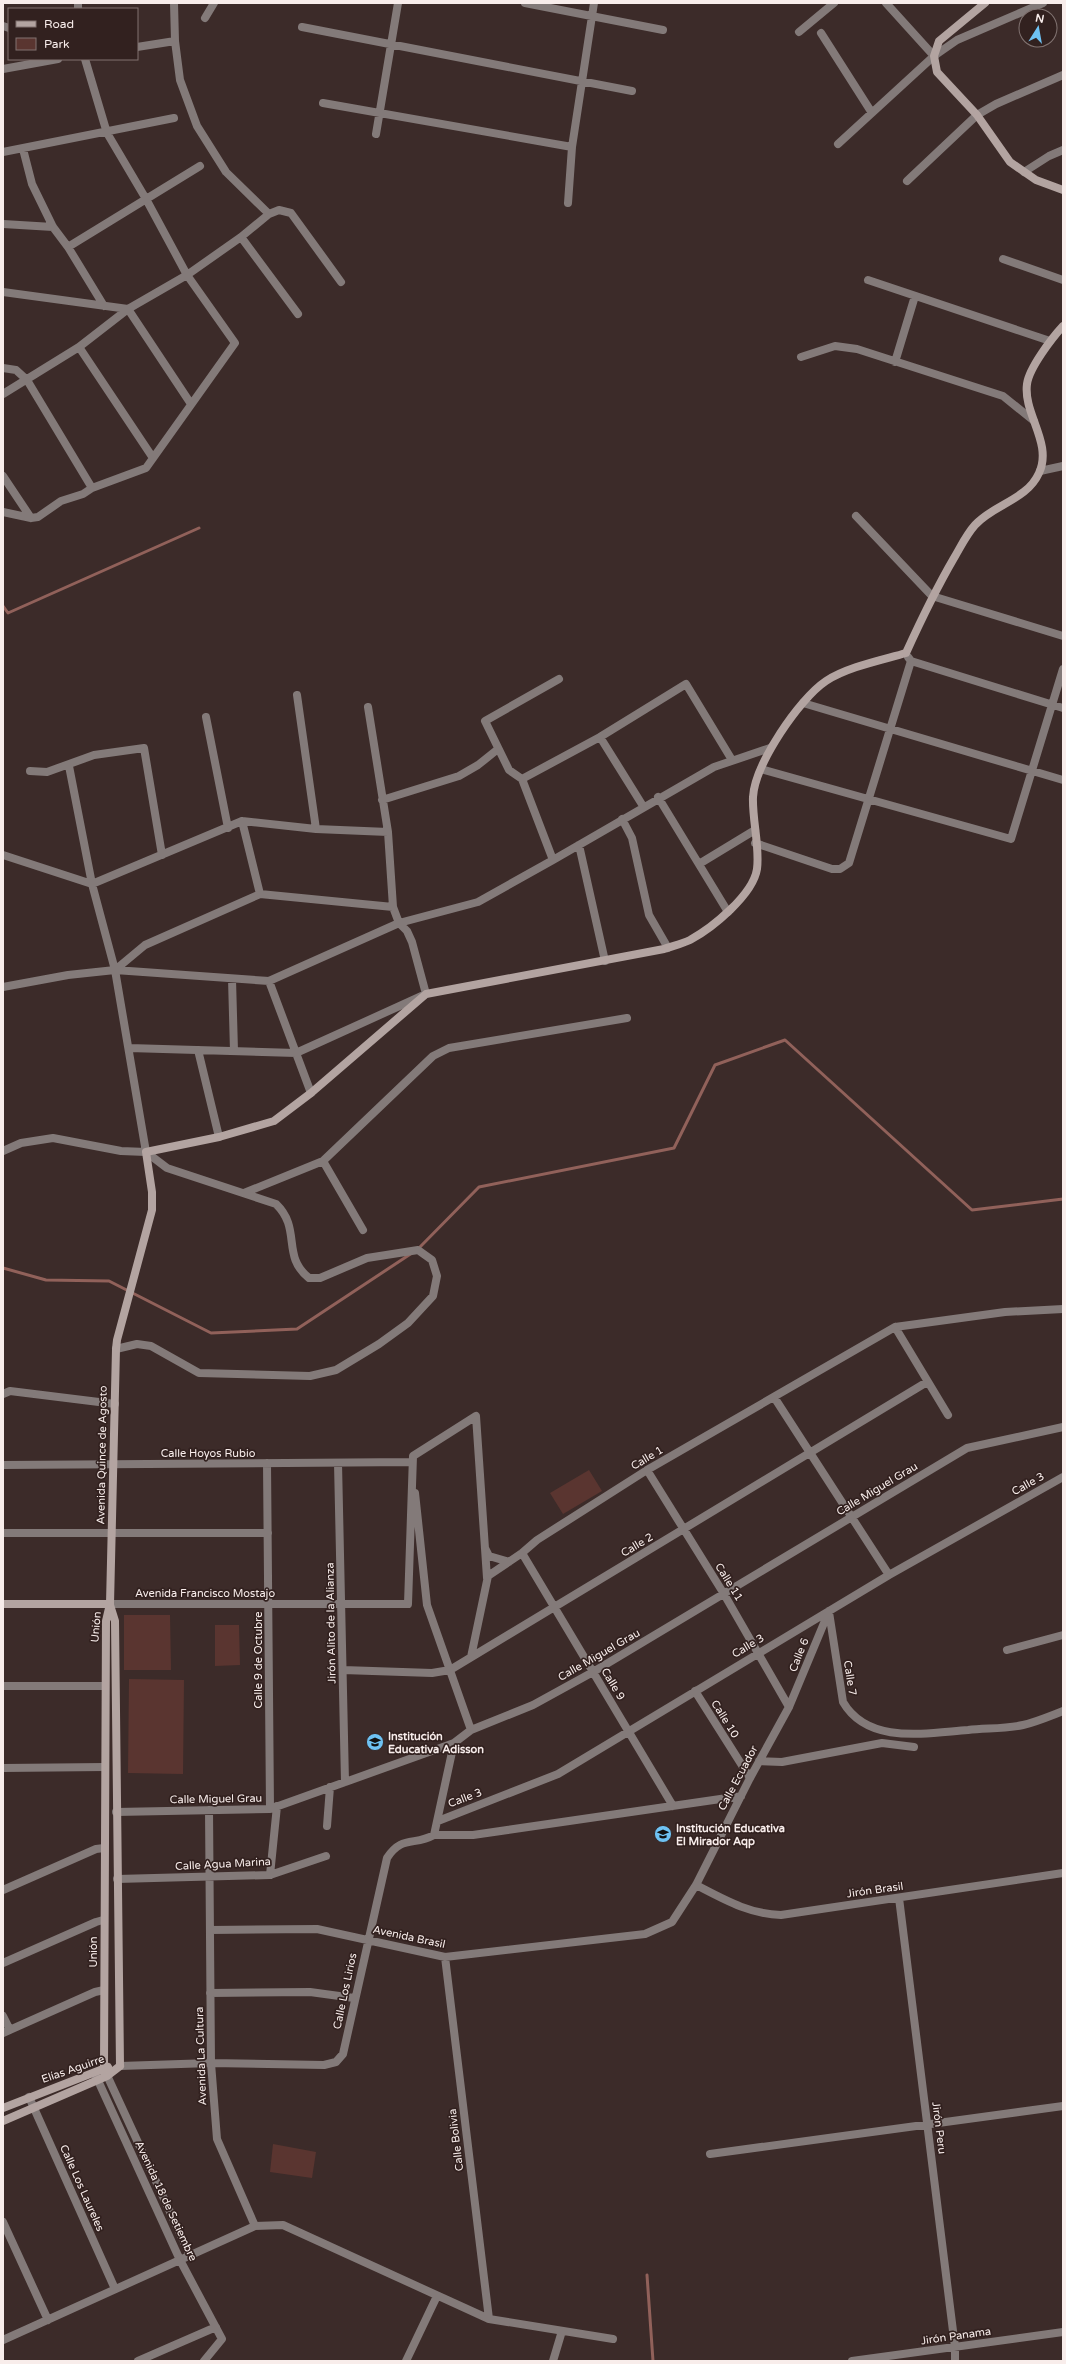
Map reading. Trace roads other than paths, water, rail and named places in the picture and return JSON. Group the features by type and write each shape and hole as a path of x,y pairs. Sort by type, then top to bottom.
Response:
{"street":[{"path":"174,3 175,41 180,80 197,126 226,172 269,214"},
{"path":"205,18 214,3"},
{"path":"376,134 398,3"},
{"path":"525,3 663,30"},
{"path":"568,203 572,147 581,80 594,3"},
{"path":"799,32 834,3"},
{"path":"886,3 934,56"},
{"path":"838,144 934,56 957,40 1043,3"},
{"path":"980,4 939,41 934,56 937,72 977,115 1010,162 1036,180 1063,190"},
{"path":"302,27 632,91"},
{"path":"821,33 872,113"},
{"path":"138,47 175,41"},
{"path":"3,69 52,60"},
{"path":"3,512 31,518 38,517 61,501 83,494 92,488 146,468 235,343 186,275 146,199 106,133 85,60"},
{"path":"907,181 977,115 996,104 1063,75"},
{"path":"323,102 572,147"},
{"path":"3,152 106,133 174,118"},
{"path":"22,149 32,184 53,227 68,247 104,306"},
{"path":"1024,172 1049,156 1063,150"},
{"path":"68,247 200,166"},
{"path":"3,394 79,347 128,309 186,275 241,237 269,214 279,210 291,213 341,282"},
{"path":"3,224 53,227"},
{"path":"241,237 298,314"},
{"path":"1003,259 1063,280"},
{"path":"868,280 1050,341"},
{"path":"3,292 128,309 191,404"},
{"path":"895,362 915,296"},
{"path":"129,1048 296,1053 426,994 668,948 689,940 728,912 750,886 757,869 753,796 761,769 770,748 803,703 825,681 840,674 906,653 932,596 974,526 989,512 1020,496 1032,485 1040,471 1043,456 1026,393 1027,383 1050,341 1063,326"},
{"path":"801,357 835,346 857,350 1003,396 1034,421"},
{"path":"79,347 153,458"},
{"path":"3,368 16,370 27,380 92,488"},
{"path":"1040,471 1063,466"},
{"path":"3,476 31,518"},
{"path":"856,516 932,596 1063,636"},
{"path":"906,653 911,661 1063,708"},
{"path":"756,843 832,869 840,869 849,863 911,661"},
{"path":"761,769 1011,839 1063,669"},
{"path":"553,860 522,779 509,770 485,721 559,680"},
{"path":"522,779 600,737 686,684 732,760"},
{"path":"297,695 316,830"},
{"path":"803,703 1063,780"},
{"path":"368,707 388,832 393,907 399,923 408,931 426,994"},
{"path":"206,717 228,828"},
{"path":"600,737 644,806"},
{"path":"30,771 47,772 69,766 94,755 144,748 162,855"},
{"path":"3,987 68,974 115,970 269,981 399,923 478,902 579,845 658,797 714,767 770,748"},
{"path":"382,800 459,776 478,765 498,749"},
{"path":"69,766 92,884 115,970 146,1152 167,1168 270,1202 284,1212 289,1221 293,1256 299,1271 309,1278 320,1278 367,1258 418,1250 432,1260 437,1276 433,1296 408,1323 379,1344 336,1370 310,1376 199,1373 151,1346 137,1344 116,1349"},
{"path":"658,797 728,912"},
{"path":"622,819 632,838 649,915 668,948"},
{"path":"242,821 260,894"},
{"path":"3,855 92,884 242,821 316,830 388,832"},
{"path":"699,864 755,830"},
{"path":"579,845 605,961"},
{"path":"115,970 145,945 260,894 393,907"},
{"path":"232,979 234,1051"},
{"path":"269,981 311,1093"},
{"path":"3,1151 21,1143 53,1138 121,1151 146,1152 219,1137 274,1121 311,1093 426,994"},
{"path":"244,1193 323,1161 433,1056 449,1048 627,1018"},
{"path":"198,1050 219,1137"},
{"name":"Avenida Quince de Agosto","path":"110,1604 116,1349 125,1308 145,1240 153,1200 146,1152"},
{"path":"323,1161 363,1230"},
{"path":"948,1415 895,1327 1005,1312 1063,1309"},
{"name":"Calle 1","path":"487,1578 522,1553 537,1540 647,1470 895,1327"},
{"name":"Calle 2","path":"343,1670 432,1673 450,1670 927,1382"},
{"path":"3,1394 10,1391 114,1404"},
{"path":"774,1397 889,1575"},
{"path":"471,1657 487,1578 476,1416 413,1456 412,1462 427,1605 471,1730"},
{"name":"Calle Miguel Grau","path":"116,1812 273,1807 454,1743 471,1730 533,1705 593,1672 967,1448 1063,1426"},
{"name":"Calle Hoyos Rubio","path":"3,1465 412,1462"},
{"name":"Avenida Francisco Mostajo","path":"3,1604 408,1604 412,1462"},
{"name":"Calle 9 de Octubre","path":"268,1463 268,1604 273,1807 270,1875"},
{"name":"Jirón Alito de la Alianza","path":"338,1463 345,1782"},
{"name":"Calle 11","path":"647,1470 724,1594 789,1707"},
{"name":"Calle 3","path":"438,1821 558,1774 889,1575 1063,1477"},
{"path":"3,1533 268,1533"},
{"path":"485,1548 490,1556 508,1562"},
{"name":"Calle 9","path":"522,1553 673,1806"},
{"name":"Unión","path":"104,2067 105,1686 106,1621 110,1604"},
{"name":"Unión","path":"110,1604 114,1621 120,2066"},
{"name":"Calle 6","path":"789,1707 829,1611"},
{"name":"Calle 7","path":"829,1611 843,1702 849,1713 859,1722 896,1733 919,1734 1023,1725 1063,1711"},
{"path":"1007,1650 1063,1635"},
{"path":"3,1686 105,1686"},
{"name":"Calle 10","path":"695,1691 750,1778"},
{"name":"Calle Ecuador","path":"672,1922 696,1885 750,1778 789,1707"},
{"path":"879,1729 882,1743"},
{"path":"434,1834 454,1743"},
{"path":"760,1761 782,1762 882,1743 914,1747"},
{"path":"3,1768 104,1767"},
{"path":"327,1826 330,1787"},
{"name":"Calle Los Lirios","path":"120,2066 211,2063 324,2065 336,2062 343,2054 354,1998 387,1858 394,1848 404,1841 427,1838 434,1834 473,1835 741,1796"},
{"name":"Avenida La Cultura","path":"208,1810 211,2063 217,2138 254,2226"},
{"path":"3,1890 96,1850 104,1848"},
{"name":"Calle Agua Marina","path":"117,1879 270,1875 326,1856"},
{"name":"Jirón Brasil","path":"696,1885 736,1907 761,1914 781,1915 1063,1873"},
{"name":"Jirón Peru","path":"899,1898 955,2347 955,2361"},
{"path":"3,1963 96,1922 104,1920"},
{"name":"Avenida Brasil","path":"210,1930 317,1929 445,1957 645,1934 672,1922"},
{"name":"Calle Bolivia","path":"445,1957 489,2319"},
{"path":"3,2016 6,2031 95,1992 104,1990"},
{"path":"210,1993 310,1992 354,1998"},
{"name":"Elías Aguirre","path":"3,2108 104,2067 120,2066"},
{"name":"Elías Aguirre","path":"3,2121 107,2076 120,2066"},
{"name":"Avenida 18 de Setiembre","path":"104,2067 190,2255"},
{"name":"Avenida 18 de Setiembre","path":"94,2071 180,2260 222,2339 204,2361"},
{"name":"Calle Los Laureles","path":"29,2097 115,2289"},
{"path":"710,2154 1063,2106"},
{"path":"3,2222 48,2320"},
{"path":"3,2340 254,2226 283,2225 489,2319 613,2339"},
{"path":"406,2361 437,2296"},
{"path":"138,2361 216,2327"},
{"path":"554,2361 562,2331"},
{"name":"Jirón Panama","path":"852,2361 1063,2332"}],"waterway":[{"path":"3,606 8,613 199,528"},
{"path":"418,1249 479,1187 674,1148 715,1065 785,1040 972,1210 1063,1199"},
{"path":"3,1268 46,1280 109,1281 211,1333 297,1329 412,1253"},
{"path":"647,2275 653,2361"}],"place":[{"name":"Institución Educativa Adisson","path":"375,1742"},
{"name":"Institución Educativa El Mirador Aqp","path":"663,1834"}]}
